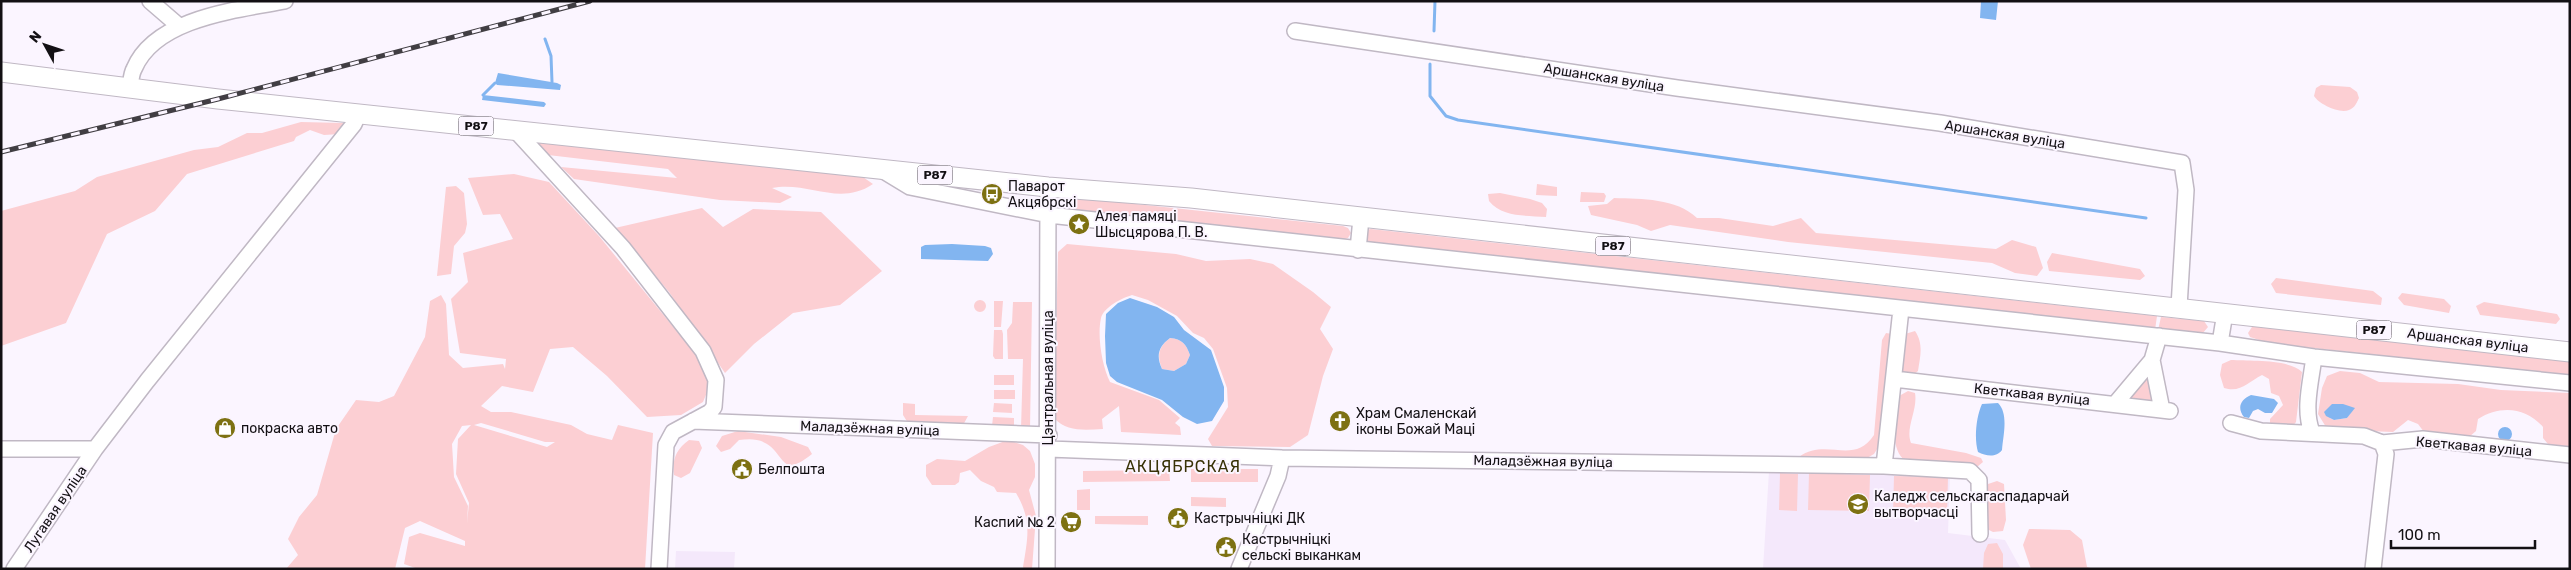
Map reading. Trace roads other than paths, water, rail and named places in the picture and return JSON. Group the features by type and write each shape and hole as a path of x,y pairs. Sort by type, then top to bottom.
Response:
{"main road":[{"name":"Р87","path":"1,72 130,88 880,170 1048,188 1191,198 2179,307"},
{"name":"Аршанская вуліца","path":"2179,307 2570,352"}],"street":[{"path":"150,1 179,26"},
{"path":"130,88 134,69 149,48 179,26 280,2"},
{"name":"Аршанская вуліца","path":"1295,31 1677,88 1940,123 2182,163 2186,190 2179,307"},
{"name":"Лугавая вуліца","path":"14,569 95,449 354,124 359,113"},
{"path":"515,130 623,248 703,352 716,380 714,407 705,416 692,421 674,432 666,445 659,569"},
{"path":"880,170 910,188 1049,216 2158,336 2314,357 2570,383"},
{"name":"Цэнтральная вуліца","path":"1047,569 1049,442 1048,188"},
{"path":"1358,250 1361,218"},
{"path":"1884,466 1901,308"},
{"path":"2220,343 2225,313"},
{"path":"2115,404 2152,360 2158,336"},
{"path":"2312,432 2308,422 2308,412 2314,357"},
{"name":"Кветкавая вуліца","path":"1894,379 2166,411 2152,360"},
{"path":"714,407 726,423"},
{"name":"Маладзёжная вуліца","path":"692,421 1282,458 1884,466 1970,471 1979,480 1980,534"},
{"name":"Кветкавая вуліца","path":"2231,423 2247,429 2260,431 2364,436 2382,443 2423,439 2570,455"},
{"path":"2373,569 2386,454 2382,443"},
{"path":"1,449 95,449"},
{"path":"1239,569 1278,476 1282,458"}],"water":[{"path":"1981,1 1998,1 1996,20 1980,18"},
{"path":"498,73 557,83 561,85 560,90 497,85 495,83"},
{"path":"483,95 544,102 546,104 544,107 482,100"},
{"path":"925,245 985,246 991,248 993,254 988,261 921,259 921,247"},
{"path":"1130,298 1157,307 1174,317 1184,330 1211,350 1224,387 1224,401 1212,421 1197,424 1183,417 1162,400 1117,382 1110,376 1106,363 1106,314 1118,303","holes":["1170,338 1183,343 1190,355 1186,364 1174,371 1162,369 1159,360 1159,352"]},
{"path":"2251,395 2274,399 2278,403 2272,413 2265,413 2258,409 2253,411 2249,418 2244,417 2240,407 2244,399"},
{"path":"1998,403 2004,419 2002,450 2000,453 1991,456 1978,452 1977,421 1982,404"},
{"path":"2332,404 2343,404 2355,408 2347,418 2334,420 2326,416 2324,412"},
{"path":"2502,427 2508,427 2512,434 2508,441 2502,441 2498,437 2498,431"}],"waterway":[{"path":"1434,31 1435,1"},
{"path":"545,39 551,56 552,82"},
{"path":"1430,64 1430,96 1446,116 1458,120 2146,218"},
{"path":"483,95 495,83"}],"railway":[{"path":"1,152 218,99 590,1"}],"place":[{"name":"Паварот Акцябрскі","path":"992,194"},
{"name":"Алея памяці Шысцярова П. В.","path":"1079,224"},
{"name":"Храм Смаленскай іконы Божай Маці","path":"1340,421"},
{"name":"покраска авто","path":"225,428"},
{"name":"Белпошта","path":"742,469"},
{"name":"Каледж сельскагаспадарчай вытворчасці","path":"1858,504"},
{"name":"Кастрычніцкі ДК","path":"1178,518"},
{"name":"Каспий № 2","path":"1071,522"},
{"name":"Кастрычніцкі сельскі выканкам","path":"1226,547"}],"district":[{"name":"АКЦЯБРСКАЯ","path":"1183,466"}]}
